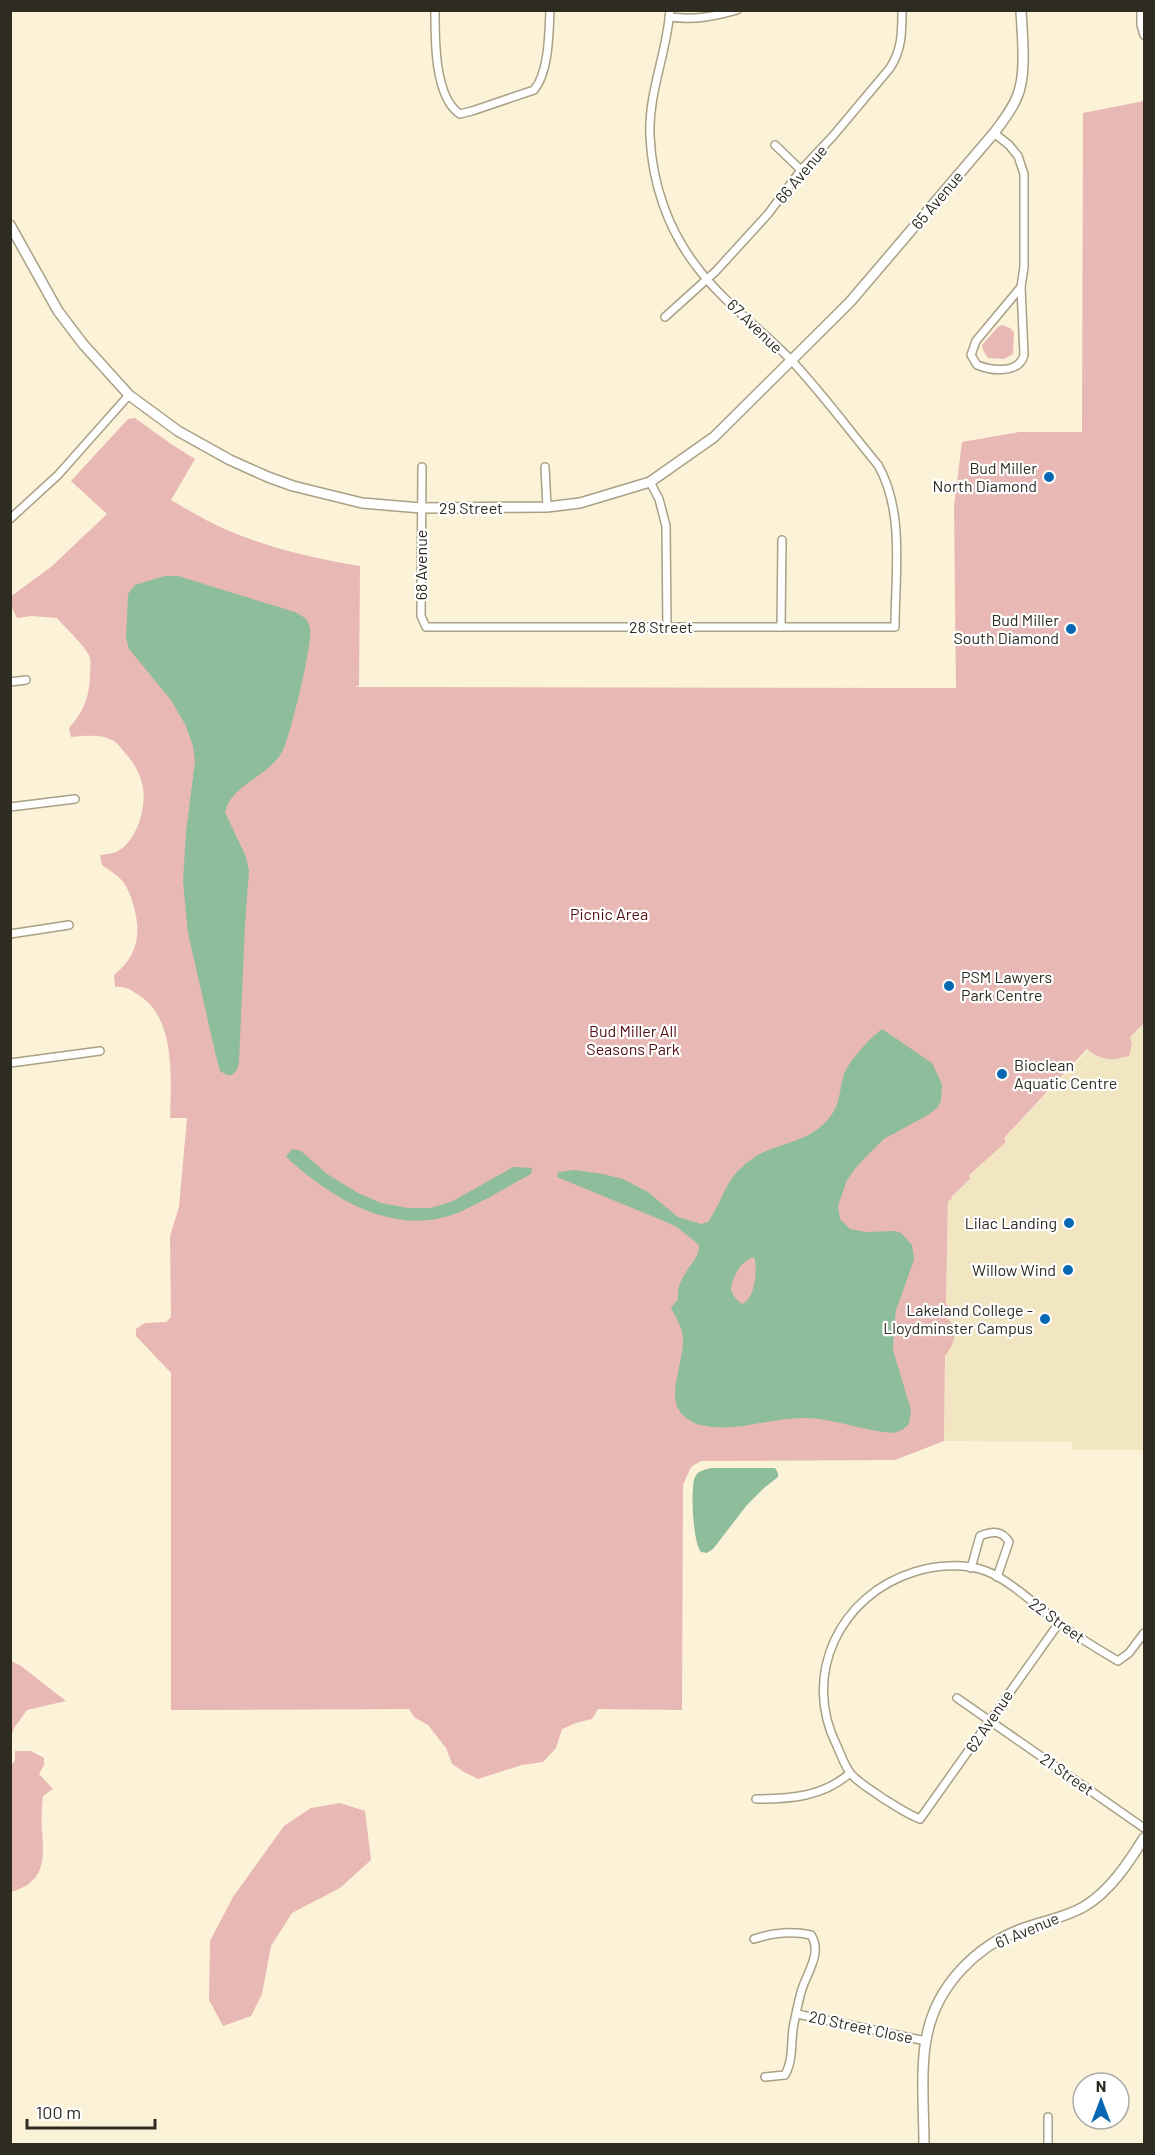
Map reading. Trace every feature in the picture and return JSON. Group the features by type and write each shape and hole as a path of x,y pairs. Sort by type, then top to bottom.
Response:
{"street":[{"path":"435,10 436,48 441,81 452,109 460,114 534,90 540,82 544,68 550,10"},
{"path":"669,14 692,19 737,10"},
{"name":"66 Avenue","path":"665,317 707,279 768,214 801,170 833,136 897,57 900,46 902,10"},
{"name":"65 Avenue","path":"791,361 850,302 994,133 1017,97 1022,81 1021,10"},
{"path":"1141,10 1144,35"},
{"name":"67 Avenue","path":"669,14 652,99 650,135 653,167 664,208 679,242 707,279 791,361 884,475 891,494 896,521 895,627"},
{"path":"994,133 1018,156 1024,174 1024,267 1021,287 1024,355 1023,361 1018,366 1009,369 990,369 977,365 971,355 976,341 1021,287"},
{"path":"775,145 801,170"},
{"name":"29 Street","path":"10,225 58,311 83,344 129,395 197,442 268,477 362,503 421,508 547,507 580,503 650,482 714,436 791,361"},
{"path":"10,519 58,475 129,395"},
{"name":"68 Avenue","path":"422,467 421,616 426,627"},
{"path":"544,467 547,507"},
{"path":"650,482 659,499 666,526 667,627"},
{"path":"781,627 782,540"},
{"name":"28 Street","path":"426,627 895,627"},
{"path":"10,682 26,680"},
{"path":"10,807 75,799"},
{"path":"10,934 69,926"},
{"path":"10,1063 99,1051"},
{"path":"971,1568 980,1536 990,1532 1000,1533 1006,1536 1009,1542 997,1577"},
{"name":"22 Street","path":"850,1773 826,1720 824,1705 826,1666 830,1648 839,1629 865,1599 887,1582 935,1567 971,1568 986,1571 1059,1623 1118,1661 1129,1653 1144,1633"},
{"name":"62 Avenue","path":"850,1773 902,1811 920,1819 1059,1623"},
{"name":"21 Street","path":"957,1698 1144,1828"},
{"path":"756,1799 810,1795 839,1783 850,1773"},
{"name":"61 Avenue","path":"924,2145 926,2041 935,2009 949,1983 983,1950 1003,1938 1023,1928 1084,1906 1098,1896 1118,1875 1144,1838"},
{"name":"20 Street Close","path":"754,1940 766,1935 799,1933 811,1935 815,1941 815,1956 804,1982 797,2014 789,2069 785,2075 765,2077"},
{"name":"20 Street Close","path":"797,2014 926,2041"},
{"path":"1048,2116 1048,2145"}],"shaded area":[{"path":"164,576 178,576 295,612 305,618 310,628 301,689 283,750 269,767 235,794 225,812 246,857 249,870 239,1063 232,1075 220,1071 188,933 183,881 186,832 195,761 193,746 185,724 171,700 129,649 126,637 128,594 135,585"},
{"name":"Lakeland College - Lloydminster Campus","path":"1144,988 1144,1450 1072,1450 1072,1442 944,1441 948,1197"},
{"path":"882,1029 932,1063 942,1084 941,1101 938,1107 884,1139 858,1165 847,1180 838,1206 840,1219 850,1229 866,1232 895,1231 901,1233 912,1245 914,1260 896,1310 893,1350 911,1410 909,1424 893,1433 829,1420 807,1418 730,1427 706,1426 693,1422 682,1414 675,1399 683,1338 671,1308 678,1299 680,1283 699,1251 699,1245 677,1227 557,1177 558,1172 575,1170 623,1179 648,1192 678,1217 701,1224 708,1222 731,1180 745,1164 765,1152 804,1137 822,1126 834,1112 842,1080 850,1063","holes":["754,1257 753,1290 750,1297 742,1304 732,1292 732,1283 736,1273 746,1261"]},
{"path":"292,1149 301,1151 327,1174 358,1193 381,1203 408,1208 431,1208 453,1201 513,1167 532,1168 531,1174 457,1213 433,1219 410,1221 365,1210 323,1187 286,1157"},
{"path":"711,1468 775,1468 778,1477 747,1505 713,1549 707,1553 701,1552 696,1538 693,1483 698,1473"}],"green space":[{"name":"Bud Miller All Seasons Park","path":"1144,101 1144,1023 1130,1037 1132,1045 1129,1056 1107,1059 1087,1049 1004,1138 1006,1142 969,1175 970,1179 948,1201 946,1318 951,1322 955,1331 951,1347 945,1356 944,1441 895,1460 701,1461 691,1467 683,1485 682,1710 598,1709 592,1719 562,1729 556,1748 543,1762 522,1765 478,1779 452,1764 446,1748 428,1725 414,1717 409,1709 171,1710 171,1373 136,1336 136,1329 145,1323 166,1322 171,1317 170,1236 179,1207 187,1118 170,1118 169,1052 160,1020 152,1006 140,996 131,990 115,987 114,975 128,960 136,943 136,915 124,883 102,865 100,855 118,851 131,838 143,809 143,789 134,765 116,742 97,736 71,737 69,728 79,715 89,689 90,660 85,649 57,618 31,616 17,618 11,606 10,597 51,567 107,514 71,481 128,419 135,418 195,459 171,500 208,521 244,537 321,559 360,566 359,686 353,687 956,688 954,506 962,442 1019,432 1082,432 1083,113"},
{"path":"1002,325 1014,332 1013,354 1004,359 988,358 982,345"},
{"path":"11,1661 21,1666 66,1701 27,1710 14,1728 11,1737"},
{"path":"15,1751 31,1751 44,1758 44,1765 39,1774 53,1789 43,1796 43,1850 37,1876 22,1888 11,1892 10,1767 15,1760"},
{"path":"340,1803 365,1811 371,1860 340,1888 292,1913 271,1946 262,1994 251,2016 223,2026 209,2000 210,1941 233,1897 284,1826 311,1808"}],"place":[{"name":"Bud Miller North Diamond","path":"1049,477"},
{"name":"Bud Miller South Diamond","path":"1071,629"},
{"name":"PSM Lawyers Park Centre","path":"949,986"},
{"name":"Bioclean Aquatic Centre","path":"1002,1074"},
{"name":"Lilac Landing","path":"1069,1223"},
{"name":"Willow Wind","path":"1068,1270"},
{"name":"Lakeland College - Lloydminster Campus","path":"1045,1319"}],"park label":[{"name":"Picnic Area","path":"609,914"}]}
